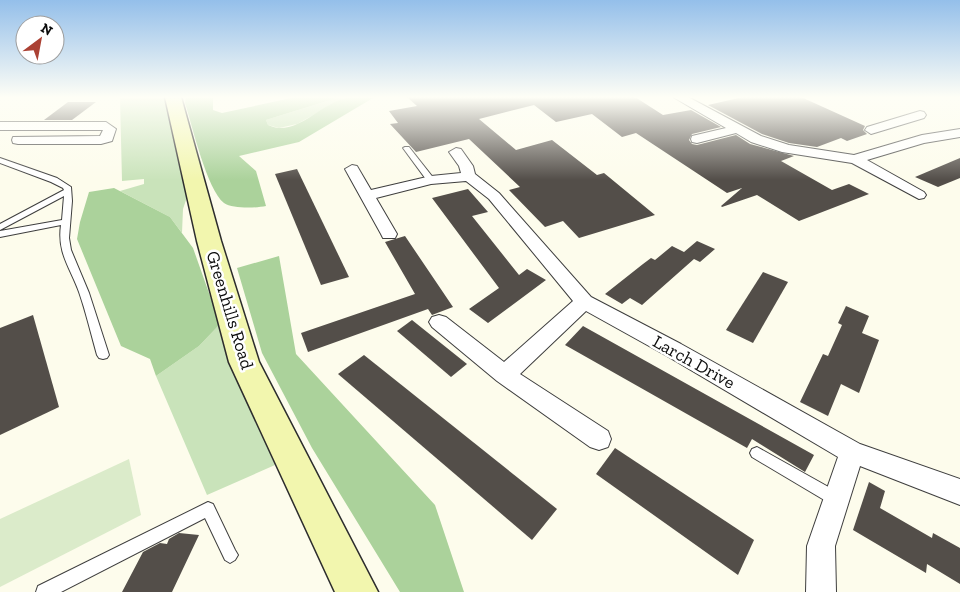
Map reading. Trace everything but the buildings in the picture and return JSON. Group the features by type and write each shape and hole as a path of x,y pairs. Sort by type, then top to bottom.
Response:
{"street":[{"name":"Greenhills Road","path":"179,125 209,241 244,362 357,592"},
{"path":"730,125 756,139 787,149 855,159 919,195"},
{"path":"871,130 888,125 922,139"},
{"path":"0,126 106,126 110,129 107,138 101,140 18,140"},
{"path":"697,140 738,129"},
{"path":"855,159 922,139 960,133"},
{"name":"Larch Drive","path":"456,152 466,166 469,176 482,184 494,196 584,302 674,350 852,452 960,492"},
{"path":"352,169 389,234"},
{"path":"368,195 431,180 469,176"},
{"path":"505,375 584,302"},
{"path":"439,322 505,375 599,440"},
{"path":"821,592 821,546 852,452"}],"lane":[{"path":"407,148 431,180"},
{"path":"0,160 54,180 66,187 69,196 64,237 70,266 81,284 103,355"},
{"path":"0,227 68,191"},
{"path":"0,234 66,222"},
{"path":"757,453 837,499"},
{"path":"44,592 208,509 230,555"}],"green space":[{"path":"121,125 172,125 189,191 183,209 182,233 170,217 120,191 144,184 144,179 122,181"},
{"path":"191,125 268,125 279,128 295,125 328,125 299,142 239,156 256,171 266,206 245,208 224,203 212,185"},
{"path":"268,125 294,125 279,128"},
{"path":"114,188 170,217 193,248 220,324 199,346 156,376 150,359 121,346 77,239 89,192"},
{"path":"279,256 296,354 435,505 464,592 400,592 312,448 262,353 237,268"},
{"path":"220,324 275,465 207,495 156,376 199,346"},
{"path":"129,459 141,515 0,587 0,519"}]}
